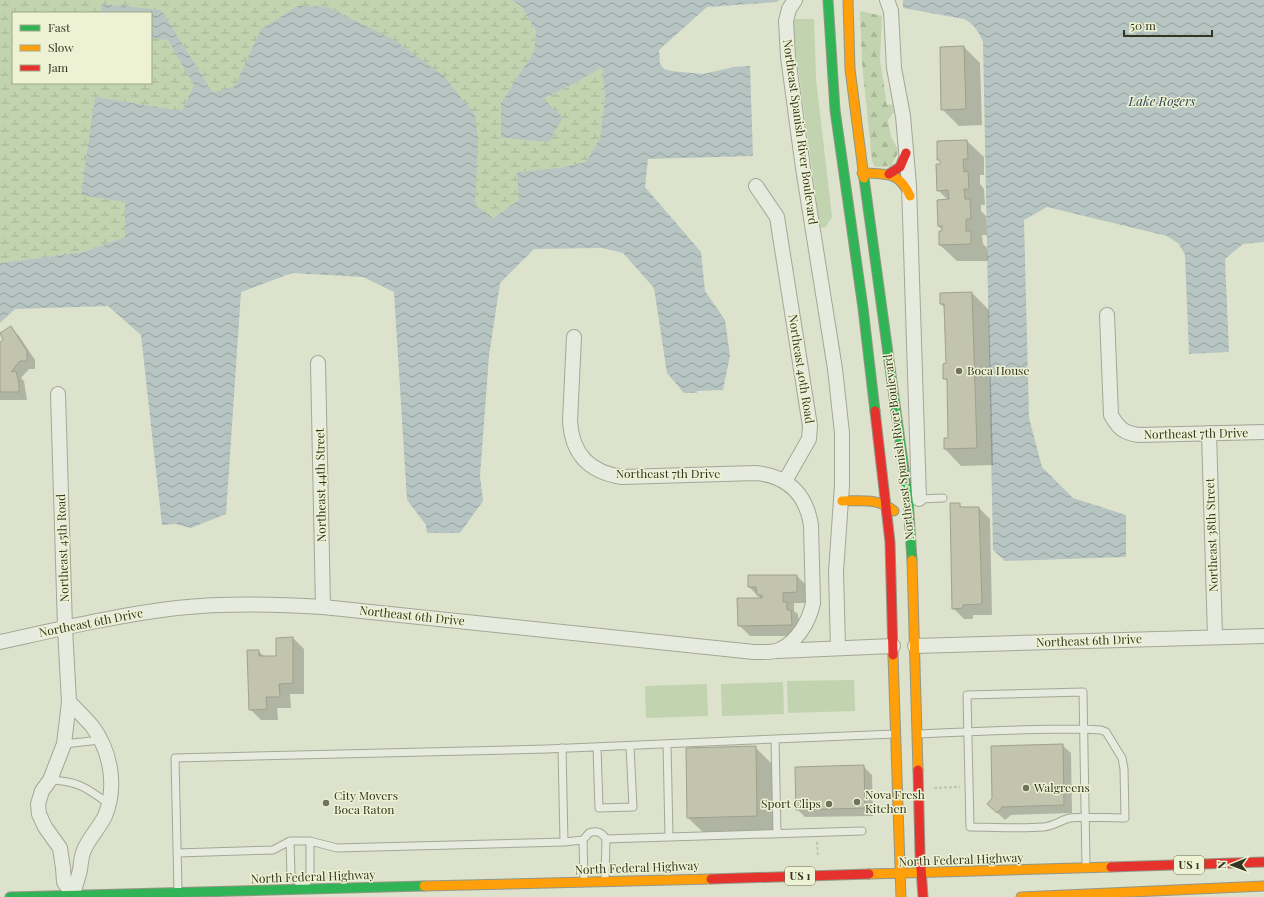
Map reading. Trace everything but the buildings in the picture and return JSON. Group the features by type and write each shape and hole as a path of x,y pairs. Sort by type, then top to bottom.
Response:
{"main road":[{"name":"Northeast Spanish River Boulevard","path":"828,0 835,110 863,308 890,542 901,897"},
{"name":"Northeast Spanish River Boulevard","path":"848,0 852,92 862,173 915,501 913,580 921,873 923,897"},
{"path":"889,174 900,167 906,153"},
{"path":"862,173 889,174 902,180 907,187 910,196"},
{"path":"873,402 892,479"},
{"path":"896,488 901,495 915,501"},
{"path":"842,501 874,501 886,504 891,508 900,522 913,580"},
{"path":"913,580 920,535"},
{"name":"North Federal Highway","path":"10,897 178,892 304,893 605,881 1264,862"},
{"path":"619,891 647,880"},
{"path":"597,891 605,881"},
{"name":"US 1","path":"1022,897 1225,892 1264,886"}],"street":[{"name":"Northeast Spanish River Boulevard","path":"795,0 787,15 786,43 794,105 838,392 843,453 842,501 836,572 838,648"},
{"name":"Northeast Spanish River Boulevard","path":"887,0 891,11 894,68 903,116 910,196 915,501"},
{"name":"Northeast 40th Road","path":"756,186 777,217 810,426 809,439 785,481"},
{"name":"Northeast 7th Drive","path":"1107,315 1111,415 1117,426 1128,433 1139,435 1264,432"},
{"name":"Northeast 7th Drive","path":"574,337 570,421 571,433 574,445 580,455 599,471 622,477 756,473 767,474 785,481"},
{"name":"Northeast 44th Street","path":"318,363 323,607"},
{"name":"Northeast 45th Road","path":"58,394 65,628 69,702 64,744 50,780 42,791 38,804 39,814 45,827 60,848 64,882 73,896"},
{"name":"Northeast 38th Street","path":"1209,433 1215,637"},
{"path":"778,651 793,640 802,629 810,615 813,603 811,525 809,514 805,502 798,492 785,481"},
{"name":"Northeast 6th Drive","path":"0,642 132,614 178,608 271,604 323,607 754,652 893,646"},
{"name":"Northeast 6th Drive","path":"915,646 1264,636"},
{"path":"69,702 92,727 108,756 111,789 109,804 104,817 80,859 80,871 73,896"},
{"path":"1224,864 1225,892"}],"lane":[{"path":"915,501 943,498"},
{"path":"917,734 968,731 1083,729 1101,730 1106,732 1122,758 1124,769 1125,818 1085,818 1068,818 1056,824 1042,827 970,827 968,731 967,695 1083,692 1083,729 1085,818 1086,868"},
{"path":"178,892 175,758 630,746 895,734"},
{"path":"775,739 778,833"},
{"path":"64,744 100,740"},
{"path":"667,744 669,836"},
{"path":"597,747 599,808 613,808 633,807 630,746"},
{"path":"562,748 564,842"},
{"path":"50,780 71,782 84,787 109,804"},
{"path":"606,838 862,831"},
{"path":"584,882 584,840 586,836 593,832 601,833 606,838 605,881"},
{"path":"177,853 273,850 290,841 310,840 337,848 564,842 584,840"},
{"path":"304,893 310,875 310,840"},
{"path":"290,841 291,875 304,893"}],"path":[{"path":"934,788 969,787"},
{"path":"817,832 818,857"}],"green space":[{"path":"0,0 511,0 521,6 536,31 534,51 501,103 501,138 549,141 543,99 575,83 602,66 605,98 600,138 586,162 558,168 519,200 493,218 125,237 83,252 0,263"},
{"path":"860,11 882,16 880,60 887,105 895,104 896,112 893,113 888,120 891,137 899,151 891,166 875,167 872,161 862,63"},
{"path":"793,19 814,19 816,79 832,217 825,228 820,227 792,25"},
{"path":"854,680 855,711 788,713 787,681"},
{"path":"783,682 784,714 722,716 721,684"},
{"path":"707,684 708,716 646,718 645,686"}],"water":[{"path":"511,0 779,0 777,2 707,7 659,50 660,64 664,69 671,71 703,74 734,67 750,66 753,156 648,159 645,187 701,252 705,291 725,320 730,356 723,390 684,393 667,373 654,288 623,253 602,248 534,249 500,283 489,356 480,476 483,501 460,533 427,533 426,525 407,500 394,292 363,277 292,273 241,292 226,514 191,528 176,524 162,525 141,335 108,306 15,309 0,323 0,263 83,252 125,237 125,202 81,195 95,97 182,111 194,85 168,40 152,38 152,12 101,12 101,4 161,10 213,93 235,86 261,29 298,6 327,7 393,39 444,76 475,115 478,139 475,205 493,218 519,200 517,172 558,168 586,162 600,138 605,98 602,67 543,99 563,117 549,142 501,138 501,103 534,51 536,31 521,6"},
{"name":"Lake Rogers","path":"903,0 1264,0 1264,242 1243,244 1225,259 1229,352 1189,354 1185,255 1179,244 1167,236 1047,207 1024,220 1029,418 1042,467 1073,498 1126,515 1126,557 1005,561 993,550 983,42 976,29 971,23 964,19 903,8"}],"traffic: fast":[{"path":"828,0 835,110 863,308 875,411"},
{"path":"864,178 908,499 912,560"},
{"path":"10,897 424,886"}],"traffic: slow":[{"path":"848,0 850,69 864,178"},
{"path":"862,173 885,174 896,178 906,188 910,196"},
{"path":"842,501 876,502 894,511"},
{"path":"912,560 918,770"},
{"path":"893,655 901,897"},
{"path":"869,874 1111,867"},
{"path":"424,886 711,879"},
{"path":"1021,897 1264,886"}],"traffic: jam":[{"path":"889,174 900,167 906,153"},
{"path":"875,411 890,542 893,655"},
{"path":"918,770 920,854 923,897"},
{"path":"1111,867 1264,862"},
{"path":"711,879 869,874"}],"place":[{"name":"Boca House","path":"959,371"},
{"name":"Walgreens","path":"1026,788"},
{"name":"Nova Fresh Kitchen","path":"857,802"},
{"name":"City Movers Boca Raton","path":"326,803"},
{"name":"Sport Clips","path":"829,804"}]}
